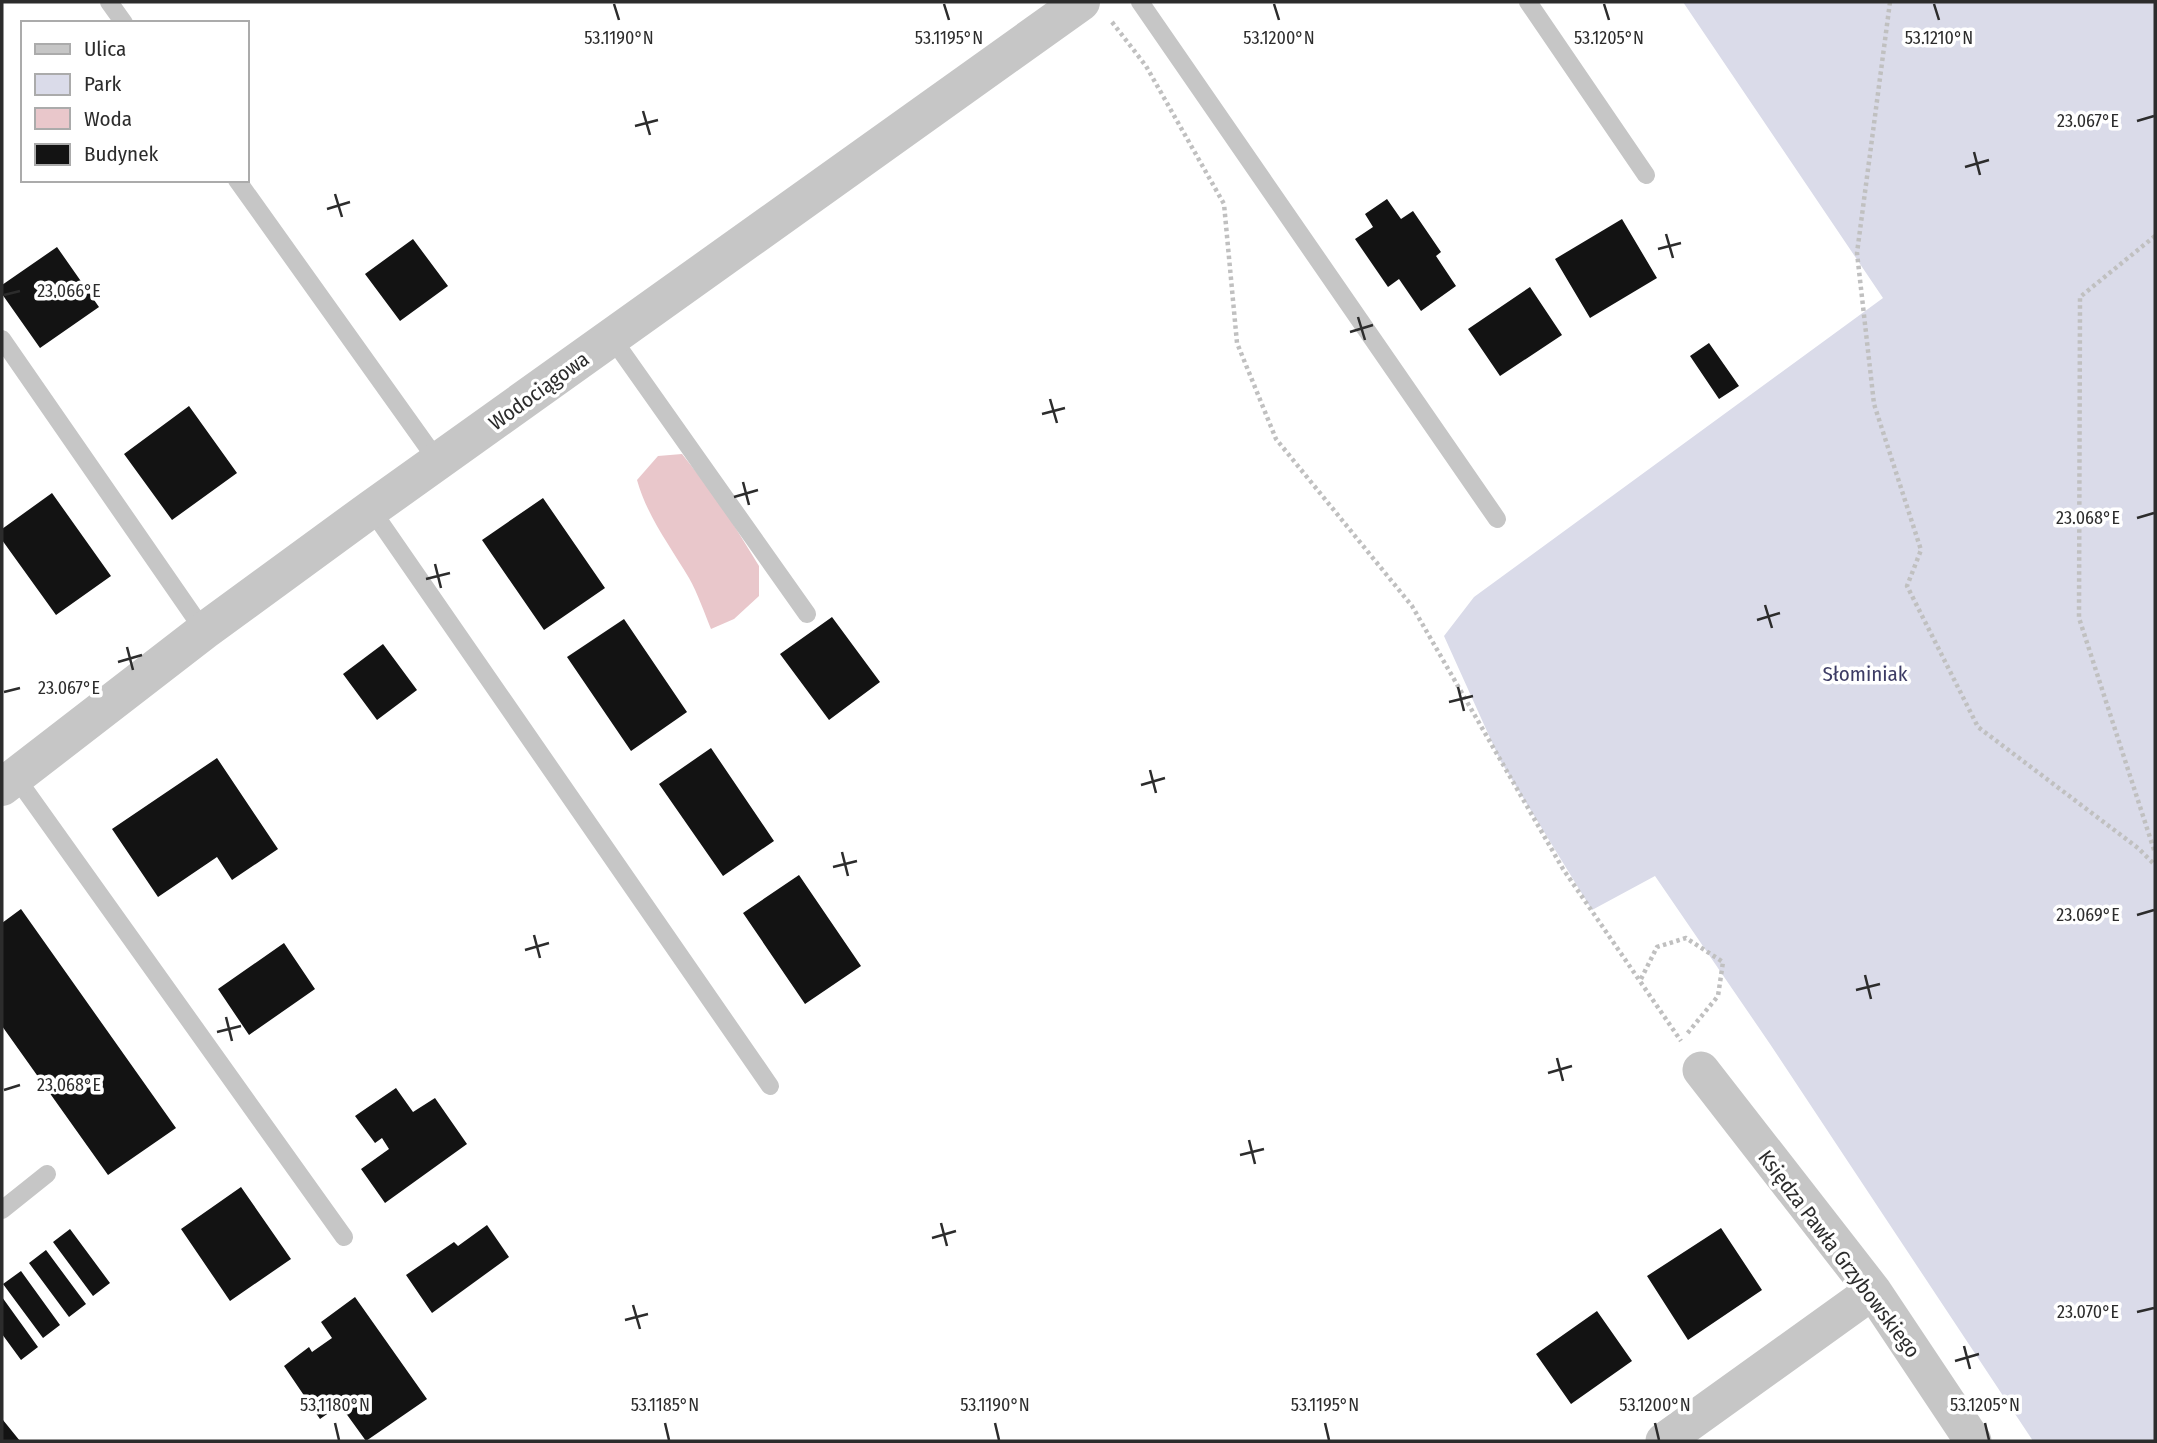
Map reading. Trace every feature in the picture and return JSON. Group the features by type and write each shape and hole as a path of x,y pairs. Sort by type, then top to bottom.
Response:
{"street":[{"name":"Wodociągowa","path":"8,781 204,631 371,509 612,338 1093,7"},
{"name":"Księdza Pawła Grzybowskiego","path":"1691,1056 1873,1291 1973,1441"},
{"path":"1664,1441 1873,1291"}],"lane":[{"path":"109,2 123,21"},
{"path":"1140,2 1497,519"},
{"path":"1528,2 1646,175"},
{"path":"238,182 439,463"},
{"path":"2,338 204,631"},
{"path":"612,338 807,614"},
{"path":"371,509 770,1086"},
{"path":"8,781 344,1237"},
{"path":"2,1210 47,1174"}],"path":[{"path":"1890,2 1857,253 1874,404 1920,550 1907,586 1978,727 2138,848 2155,864"},
{"path":"1093,7 1146,66 1224,204 1237,343 1276,439 1412,606 1563,869 1691,1056"},
{"path":"2155,236 2080,297 2079,576 2079,618 2155,853"},
{"path":"1641,979 1657,947 1686,938 1723,962 1718,996 1691,1056"}],"green space":[{"name":"Słominiak","path":"1683,2 2155,2 2155,1441 2033,1441 1770,1044 1655,876 1592,910 1500,760 1444,636 1474,597 1883,298"}],"water":[{"path":"682,454 719,501 759,566 759,596 734,619 711,629 692,584 653,518 637,480 658,456"}],"building":[{"path":"1387,199 1401,219 1413,211 1441,252 1436,256 1456,286 1421,311 1399,279 1388,287 1355,239 1373,227 1365,214"},
{"path":"1622,219 1657,278 1590,318 1555,259"},
{"path":"413,239 448,286 400,321 365,274"},
{"path":"57,247 99,307 40,348 2,294 2,285"},
{"path":"1530,287 1562,335 1500,376 1468,329"},
{"path":"1709,343 1739,386 1719,399 1690,356"},
{"path":"189,406 237,473 172,520 124,454"},
{"path":"52,493 111,576 56,615 2,540 2,529"},
{"path":"543,498 605,588 544,630 482,540"},
{"path":"832,617 880,682 829,720 780,654"},
{"path":"624,619 687,712 631,751 567,657"},
{"path":"383,644 417,690 377,720 343,674"},
{"path":"711,748 774,841 723,876 659,784"},
{"path":"217,758 278,849 232,880 217,857 158,897 112,829"},
{"path":"799,875 861,966 805,1004 743,913"},
{"path":"21,909 176,1128 108,1175 2,1026 2,923"},
{"path":"284,943 315,989 249,1035 218,989"},
{"path":"396,1088 413,1112 435,1098 467,1144 385,1203 361,1169 389,1149 382,1138 375,1143 355,1116"},
{"path":"241,1187 291,1259 230,1301 181,1229"},
{"path":"487,1225 509,1257 432,1313 406,1275 454,1242 458,1246"},
{"path":"1721,1228 1762,1290 1688,1340 1647,1276"},
{"path":"70,1229 110,1283 93,1296 53,1242"},
{"path":"46,1250 86,1304 69,1317 29,1263"},
{"path":"21,1271 60,1325 43,1338 3,1284"},
{"path":"2,1297 38,1347 21,1360 2,1334"},
{"path":"355,1297 427,1399 366,1441 340,1405 320,1419 284,1366 309,1347 312,1352 332,1338 321,1322"},
{"path":"1597,1311 1632,1361 1571,1404 1536,1354"},
{"path":"3,1420 20,1441 2,1441"}]}
